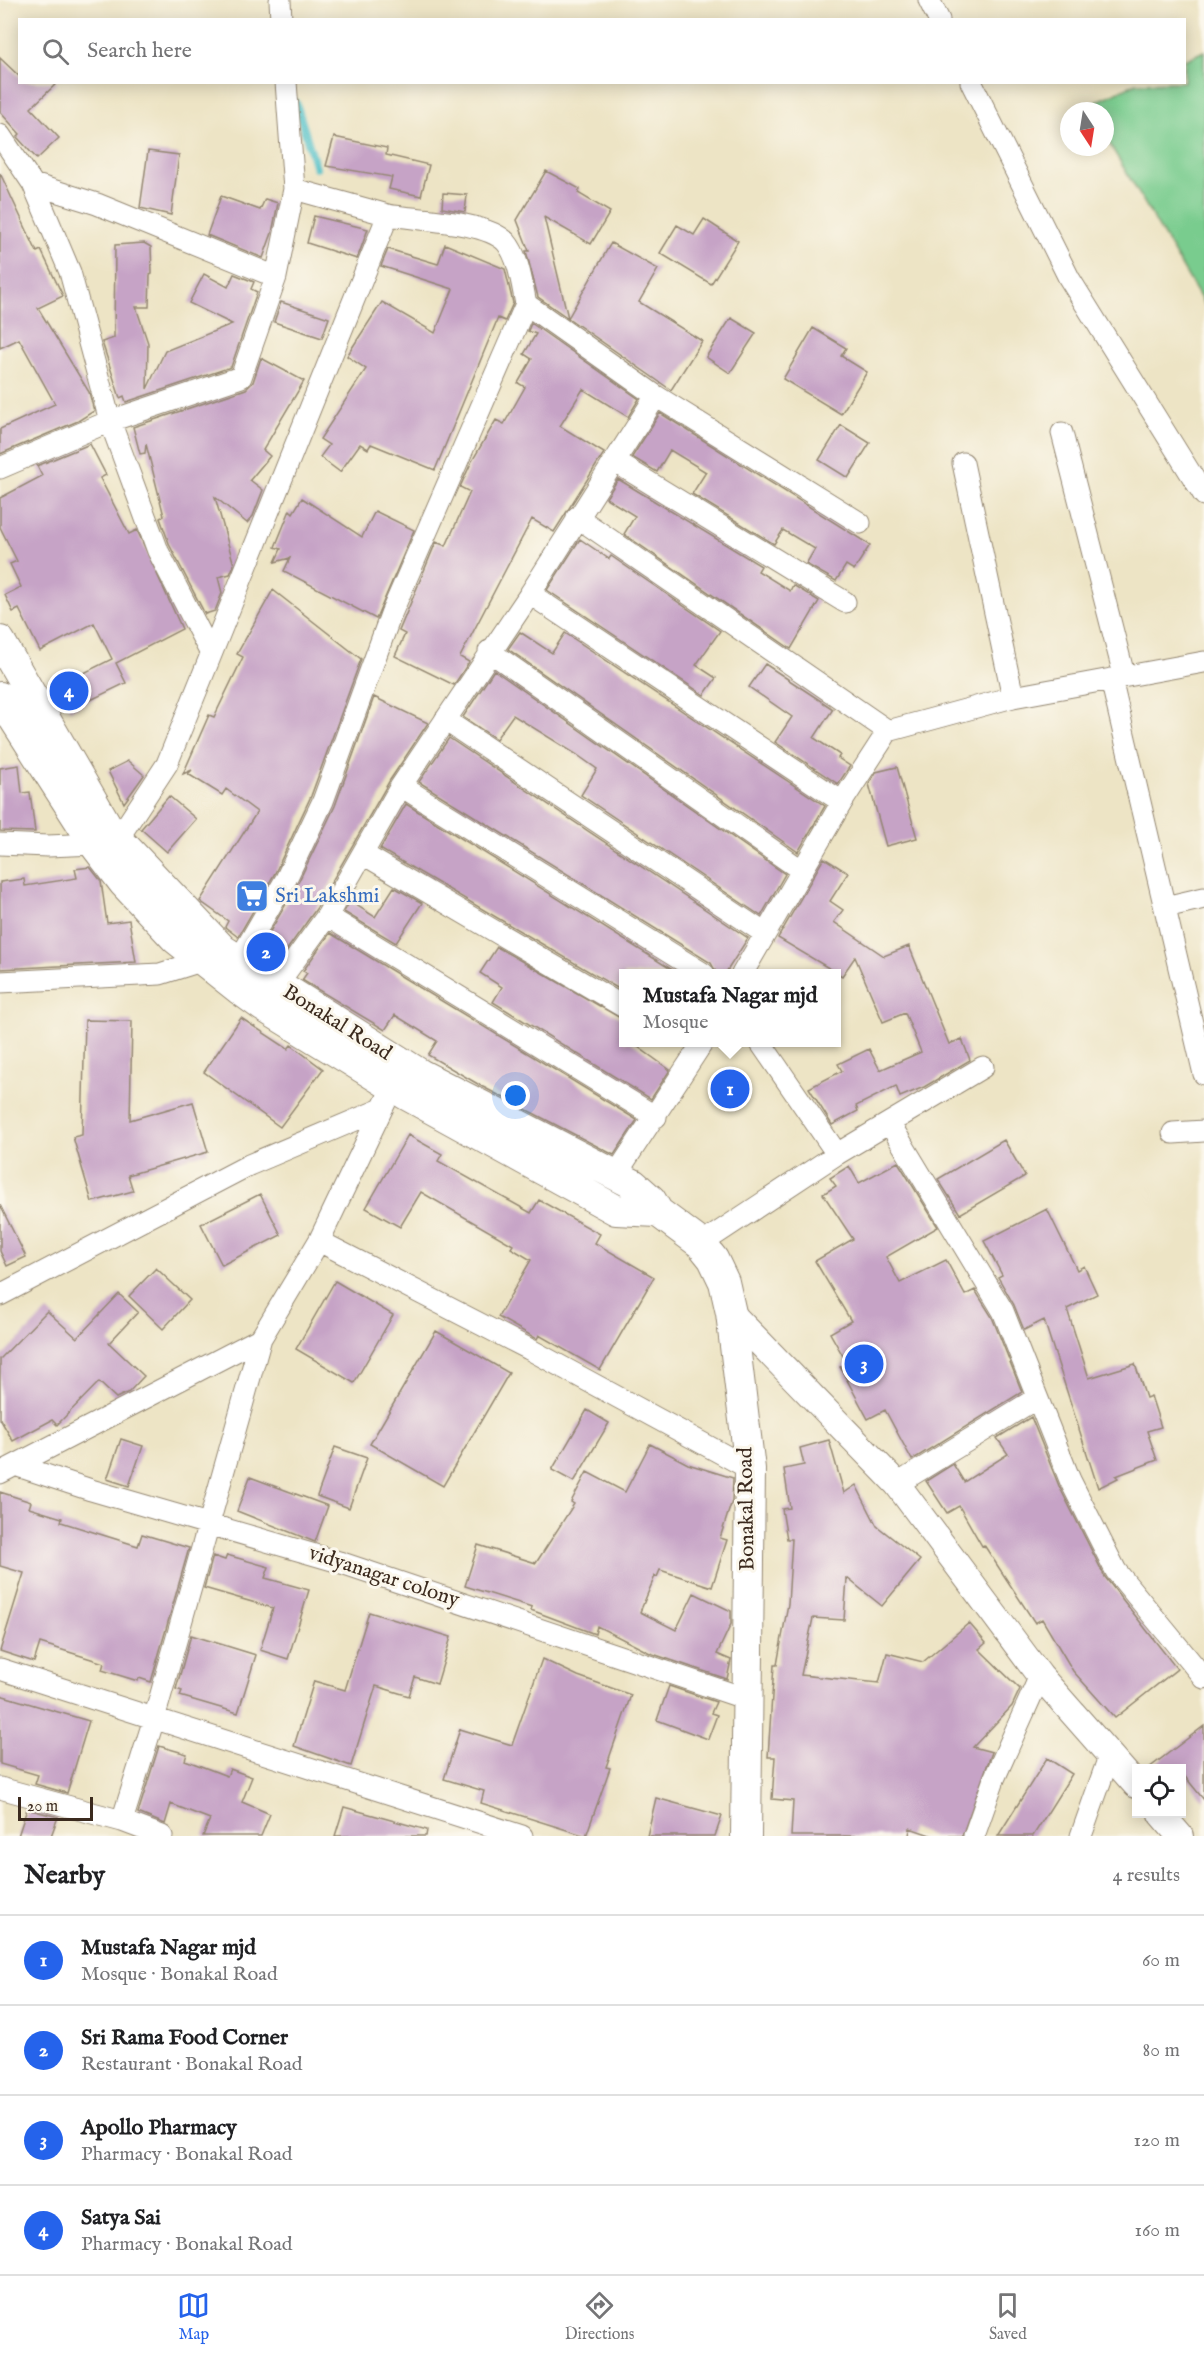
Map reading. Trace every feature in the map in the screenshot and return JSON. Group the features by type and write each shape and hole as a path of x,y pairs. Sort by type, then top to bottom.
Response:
{"main road":[{"name":"Bonakal Road","path":"0,641 9,694 106,842 123,882 176,939 386,1098 616,1210 658,1212"},
{"name":"Bonakal Road","path":"106,842 223,951 420,1074 643,1192 658,1212 701,1244 713,1259 724,1282 731,1312 750,1469 746,1836"}],"street":[{"path":"280,0 281,18"},
{"path":"929,0 938,18"},
{"path":"0,468 110,421 240,377 276,277 294,189 286,84"},
{"path":"972,84 1069,278 1204,495"},
{"path":"0,135 33,184 70,272 110,421 159,551 210,651"},
{"path":"33,184 97,204 276,277"},
{"path":"239,960 286,879 322,801 391,614 526,304 514,258 506,242 489,230 388,215 294,189"},
{"path":"0,844 48,846 106,842 167,764 210,651 388,215"},
{"path":"526,304 656,396 860,523"},
{"path":"276,986 327,916 401,786 489,651 530,594 656,396"},
{"path":"1062,433 1118,677 1204,1074"},
{"path":"614,461 845,602"},
{"path":"963,463 1013,697"},
{"path":"577,517 888,731"},
{"path":"530,594 842,802"},
{"path":"489,651 801,870"},
{"path":"745,969 801,870 888,731 1013,697 1204,662"},
{"path":"445,720 764,933"},
{"path":"401,786 696,969"},
{"path":"363,854 619,1004"},
{"path":"1166,907 1204,898"},
{"path":"327,916 656,1117"},
{"path":"0,982 160,974 204,960"},
{"path":"615,1176 656,1117 694,1047"},
{"path":"763,1047 837,1154"},
{"path":"701,1244 837,1154 984,1067"},
{"path":"122,1821 154,1719 261,1338 319,1241 386,1098"},
{"path":"0,1295 249,1165 386,1098"},
{"path":"890,1124 1003,1311 1070,1480 1116,1571 1204,1678"},
{"path":"1173,1132 1204,1131"},
{"path":"319,1241 530,1349 750,1469"},
{"path":"731,1312 897,1484 1040,1676 1132,1779"},
{"path":"9,1470 261,1338"},
{"path":"897,1484 1037,1398"},
{"name":"vidyanagar colony","path":"9,1470 91,1490 339,1562 747,1699"},
{"path":"0,1669 522,1836"},
{"path":"974,1836 994,1779 1040,1676"},
{"path":"1081,1836 1110,1754"},
{"path":"0,1788 122,1821 162,1836"},
{"path":"1164,1818 1180,1836"}],"green space":[{"path":"1204,51 1204,304 1114,151 1114,102 1096,102 1134,84 1186,84 1186,60"}],"building":[{"path":"0,58 18,75 18,84 56,84 31,108 59,138 37,159 17,137 20,134 0,112"},
{"path":"334,137 387,148 386,155 429,165 421,196 389,189 392,177 326,166"},
{"path":"148,151 179,155 171,215 140,208"},
{"path":"546,171 580,189 578,193 610,212 591,244 544,217 568,318 538,297 526,251 529,251 517,220"},
{"path":"0,173 37,252 41,250 63,296 38,308 89,392 94,411 78,421 0,454 0,429 55,404 19,339 0,348"},
{"path":"443,193 467,195 465,212 442,208"},
{"path":"221,196 260,210 265,199 278,203 272,233 263,258 207,235"},
{"path":"314,216 368,229 357,259 307,243"},
{"path":"704,219 738,241 711,284 660,253 677,225 694,235"},
{"path":"144,243 151,247 152,274 150,275 149,307 136,307 148,343 147,389 165,351 232,324 189,303 204,274 228,287 234,274 254,282 251,289 257,292 231,367 126,402 124,396 120,398 102,342 114,338 115,245"},
{"path":"611,243 658,269 639,302 702,341 671,390 568,318"},
{"path":"445,244 505,269 513,303 505,321 498,318 435,470 371,444 368,449 360,444 340,472 320,457 329,445 320,439 366,369 347,356 382,302 435,333 453,289 381,266 388,249 438,264"},
{"path":"281,302 329,318 322,338 274,322"},
{"path":"731,318 756,333 730,373 706,357"},
{"path":"531,323 639,399 628,417 583,389 560,426 604,453 554,532 532,519 460,657 469,662 454,685 395,656 405,634 399,631 436,542 446,546 470,492 460,487 472,461 496,420 504,424 525,387 518,383 532,359 524,354 536,334 528,331"},
{"path":"813,328 846,348 841,356 867,372 841,414 783,379"},
{"path":"261,358 304,381 263,450 270,456 250,480 263,490 253,516 247,523 215,497 234,565 230,574 218,577 222,593 215,611 205,614 170,546 160,518 164,516 146,444 145,453 140,454 133,427 246,389 253,382"},
{"path":"660,413 870,545 854,570 846,565 836,581 806,564 815,549 783,530 774,544 692,494 706,472 670,450 657,472 632,457"},
{"path":"841,425 870,443 848,478 819,460"},
{"path":"90,444 106,475 100,478 129,534 137,530 182,629 116,663 126,683 70,710 58,686 112,659 94,623 40,651 19,609 13,612 5,595 21,587 10,564 17,561 0,527 0,498 42,476 37,466"},
{"path":"618,479 761,566 758,571 790,591 793,585 819,601 791,649 624,534 635,516 606,498"},
{"path":"302,498 362,537 375,511 414,530 376,619 284,571 290,558 275,562 281,549 275,547 290,510 293,513"},
{"path":"580,539 609,559 611,556 720,631 696,665 716,678 704,695 547,590"},
{"path":"273,590 361,659 311,796 275,873 238,937 225,927 228,921 200,901 257,812 226,789 222,795 188,774 192,770 183,774 209,715 214,717 243,657 237,654"},
{"path":"520,632 552,653 565,633 825,806 798,852 508,649"},
{"path":"765,664 833,709 814,738 840,755 838,758 850,766 838,784 775,742 792,717 749,687"},
{"path":"494,670 785,874 761,916 581,795 597,769 576,754 513,715 496,739 463,717"},
{"path":"374,697 428,723 390,780 316,909 281,958 261,947 297,885 335,806"},
{"path":"449,738 748,938 728,969 714,969 711,963 419,782"},
{"path":"128,761 144,775 124,803 108,771"},
{"path":"19,765 22,793 30,792 35,832 0,831 0,768"},
{"path":"897,767 917,838 886,846 869,784 876,772"},
{"path":"169,796 196,819 167,852 141,829"},
{"path":"406,804 671,969 619,969 619,989 380,849"},
{"path":"824,858 848,873 830,901 843,910 834,922 884,956 909,946 949,1044 962,1039 970,1060 924,1087 900,1097 896,1086 856,1106 858,1111 832,1125 809,1088 842,1071 838,1064 869,1049 880,1070 921,1052 905,1013 883,1022 855,957 842,976 841,969 830,969 778,938"},
{"path":"90,867 101,881 107,923 129,920 136,962 0,969 0,882 24,879 25,886 77,878 75,869"},
{"path":"394,887 422,903 396,943 344,912 350,901 375,917"},
{"path":"330,933 637,1120 614,1155 483,1087 428,1055 437,1041 395,1015 385,1030 302,980 307,973 303,971"},
{"path":"497,947 619,1017 619,1047 638,1047 670,1070 651,1099 493,1002 502,987 480,973"},
{"path":"241,1018 288,1049 291,1045 323,1069 280,1127 204,1072"},
{"path":"85,1020 132,1021 130,1120 193,1102 208,1152 128,1175 133,1191 92,1202 73,1137 82,1135"},
{"path":"408,1135 442,1154 438,1161 531,1213 539,1200 600,1234 595,1243 654,1277 600,1370 539,1335 537,1339 498,1317 531,1260 511,1248 513,1245 421,1192 400,1227 366,1208"},
{"path":"1004,1140 1025,1176 960,1214 938,1179"},
{"path":"898,1162 938,1227 886,1257 900,1283 946,1260 965,1295 975,1290 992,1317 1022,1392 912,1460 885,1410 868,1419 840,1367 847,1363 830,1333 851,1321 815,1261 853,1239 823,1194 836,1186 830,1178 849,1166 859,1183"},
{"path":"260,1194 281,1235 222,1265 201,1224"},
{"path":"0,1205 26,1257 7,1266 0,1251"},
{"path":"1047,1209 1077,1270 1084,1266 1097,1294 1067,1309 1089,1378 1135,1364 1146,1398 1151,1396 1161,1427 1147,1431 1157,1460 1116,1476 1118,1478 1098,1488 1044,1320 1024,1330 1014,1305 998,1277 1002,1275 984,1241"},
{"path":"156,1268 190,1300 163,1329 129,1296"},
{"path":"335,1281 393,1315 354,1383 296,1349"},
{"path":"119,1294 138,1312 109,1343 144,1376 129,1392 116,1398 99,1382 57,1425 52,1420 13,1441 0,1419 0,1359 47,1311 77,1338"},
{"path":"436,1331 509,1373 443,1486 370,1444"},
{"path":"587,1410 609,1423 574,1482 552,1470"},
{"path":"1031,1417 1059,1486 1105,1577 1177,1669 1115,1718 1073,1671 1042,1619 1035,1623 984,1545 982,1546 959,1506 947,1513 926,1481 953,1464 964,1482 1008,1454 997,1438"},
{"path":"121,1439 143,1446 129,1486 107,1479"},
{"path":"829,1440 844,1493 856,1485 877,1526 920,1560 882,1606 847,1578 844,1620 813,1618 801,1675 879,1683 887,1653 923,1662 969,1623 986,1643 979,1649 1020,1689 1012,1706 973,1747 992,1752 962,1836 933,1836 910,1828 909,1836 791,1836 793,1801 772,1799 775,1757 768,1757 774,1665 777,1665 788,1604 792,1539 787,1539 782,1509 790,1508 784,1469 804,1465 800,1448"},
{"path":"650,1444 688,1464 733,1478 732,1501 720,1538 727,1540 712,1587 660,1570 657,1577 655,1576 640,1612 676,1630 694,1593 731,1611 731,1624 717,1654 731,1660 727,1679 650,1653 597,1626 595,1634 531,1610 532,1607 465,1586 478,1545 536,1563 574,1504 571,1502 587,1472 625,1492"},
{"path":"335,1447 367,1458 349,1508 317,1496"},
{"path":"250,1477 328,1506 315,1542 237,1511"},
{"path":"0,1492 31,1502 29,1508 62,1518 61,1522 138,1546 142,1534 189,1548 151,1682 139,1678 138,1681 102,1670 104,1663 40,1643 34,1662 0,1651 24,1573 0,1566"},
{"path":"227,1555 269,1567 265,1578 309,1590 288,1659 260,1650 273,1608 204,1588 213,1556 225,1560"},
{"path":"369,1612 451,1637 437,1684 415,1677 409,1696 376,1686 351,1766 294,1746 314,1681 345,1690"},
{"path":"191,1635 256,1655 238,1713 180,1696 182,1691 176,1689"},
{"path":"542,1659 578,1676 631,1695 606,1767 610,1768 586,1836 481,1803 484,1791 444,1779 460,1729 512,1745"},
{"path":"669,1686 716,1702 711,1713 717,1715 708,1739 657,1720"},
{"path":"0,1695 89,1721 67,1793 35,1784 38,1775 0,1764"},
{"path":"1204,1726 1204,1800 1186,1778 1186,1764 1154,1764"},
{"path":"159,1746 187,1754 185,1760 227,1776 230,1769 252,1777 242,1802 270,1814 261,1836 203,1836 210,1819 171,1804 165,1824 138,1813"},
{"path":"1047,1758 1072,1774 1033,1836 998,1836"},
{"path":"656,1798 722,1816 715,1836 647,1836"},
{"path":"344,1807 427,1830 426,1836 335,1836"},
{"path":"27,1809 58,1817 51,1836 18,1836"}],"waterway":[{"path":"296,103 316,168"}],"place":[{"name":"Satya Sai","path":"69,691"},
{"name":"Sri Lakshmi","path":"252,896"},
{"name":"Sri Rama Food Corner","path":"266,952"},
{"name":"Mustafa Nagar mjd","path":"730,1089"},
{"name":"Apollo Pharmacy","path":"864,1364"}]}
